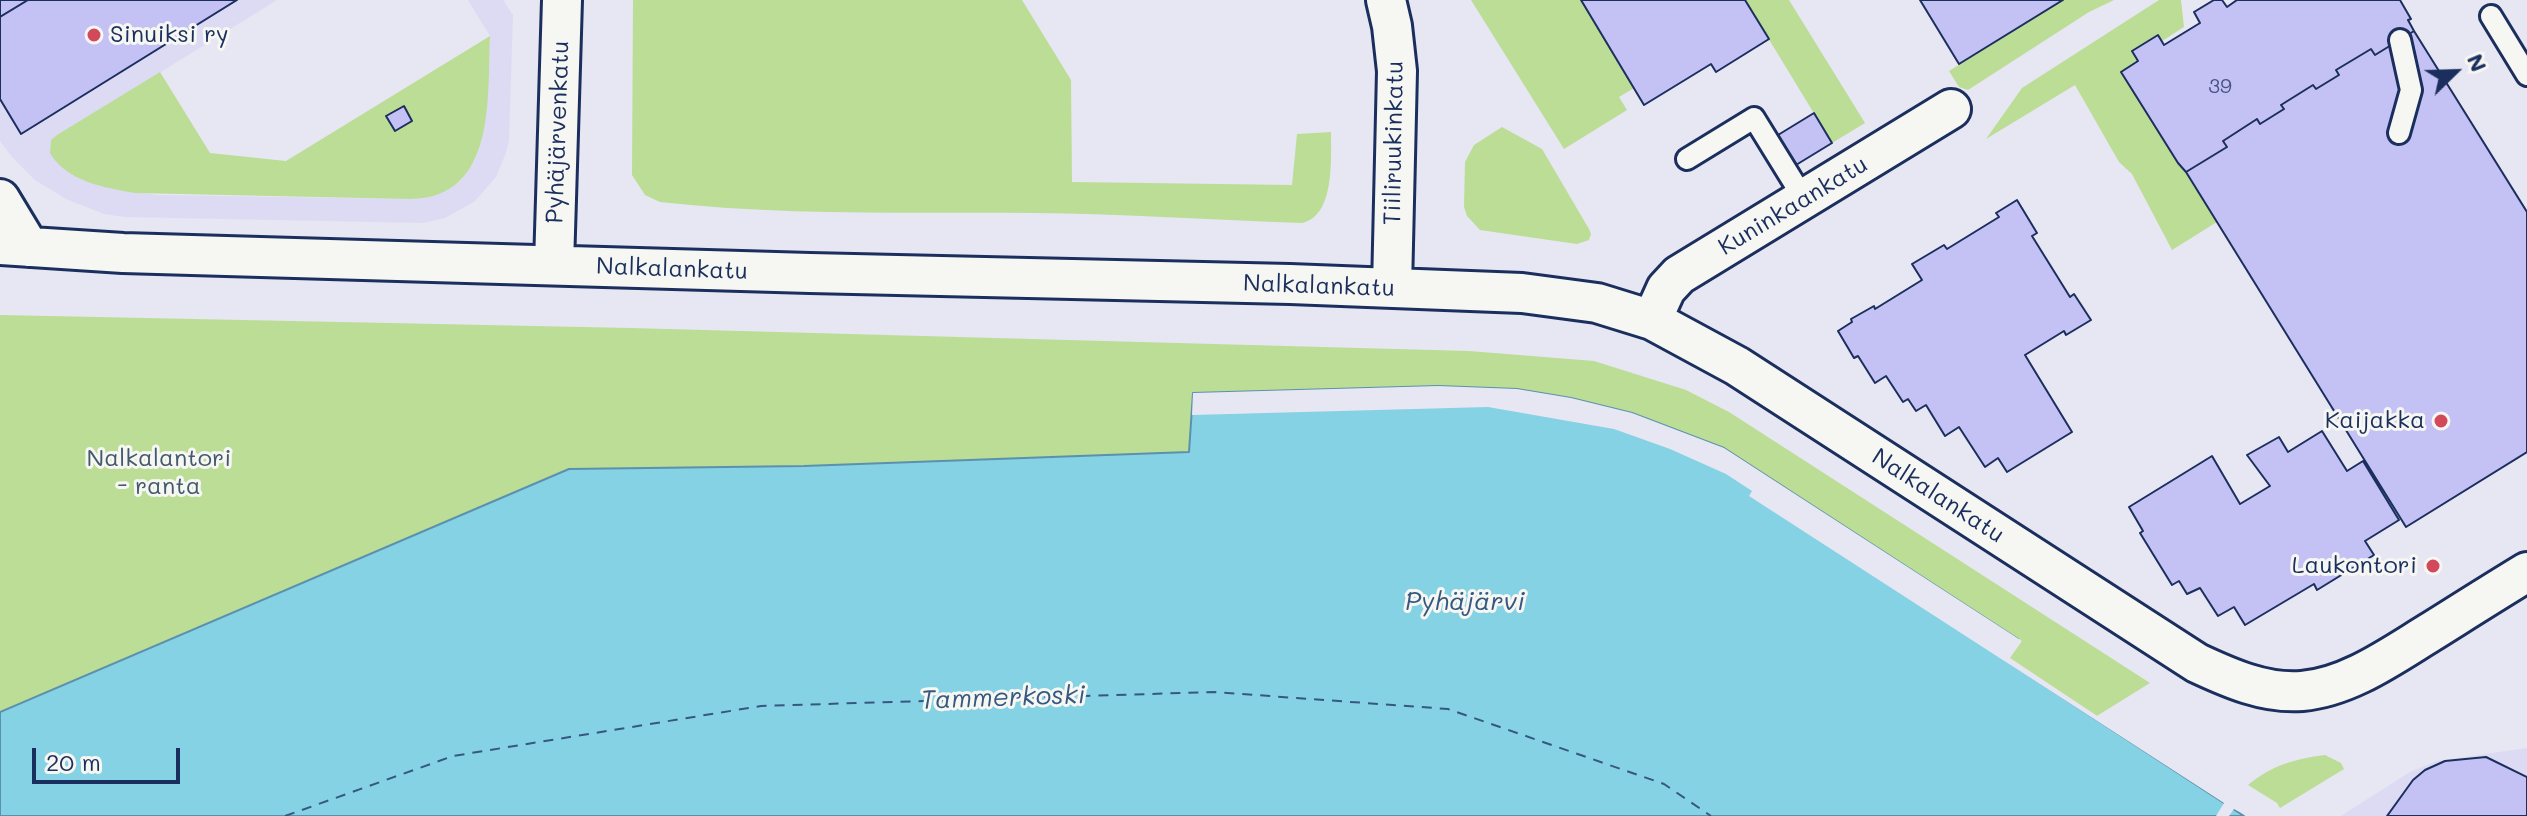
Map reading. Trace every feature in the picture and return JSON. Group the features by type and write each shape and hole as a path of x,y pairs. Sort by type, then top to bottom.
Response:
{"street":[{"name":"Pyhäjärvenkatu","path":"554,265 562,0"},
{"name":"Tiiliruukinkatu","path":"1386,0 1397,71 1392,288"},
{"name":"Kuninkaankatu","path":"1652,320 1666,289 1679,275 1951,109"},
{"name":"Nalkalankatu","path":"0,199 15,246 123,253 1392,288 1555,296 1597,303 1652,320 1691,339 1749,373 2197,663 2247,684 2268,689 2303,691 2357,675 2527,572"}],"lane":[{"path":"2491,16 2527,75"},
{"path":"2399,133 2411,90 2400,40"},
{"path":"1687,159 1754,118 1804,199"}],"shaded area":[{"path":"0,0 277,0 51,140 73,174 109,188 158,195 410,199 435,195 448,189 460,181 476,158 486,117 490,36 468,0 503,0 513,15 506,153 496,177 474,202 445,218 423,223 124,217 104,214 66,199 35,180 0,141"},
{"path":"2527,748 2527,816 2341,816 2410,772 2437,761"}],"green space":[{"path":"633,0 1022,0 1071,80 1072,182 1292,185 1297,134 1331,132 1331,171 1326,198 1313,218 1302,223 1068,214 800,211 660,202 645,195 632,175"},
{"path":"1471,0 1581,0 1634,88 1619,97 1627,110 1564,149"},
{"path":"1745,0 1789,0 1865,123 1832,143"},
{"path":"2063,0 2114,0 2089,12 1968,90 1959,87 1949,71"},
{"path":"2159,0 2181,0 2184,27 2162,41 2157,35 2132,51 2186,172 2217,222 2172,250 2132,174 2119,162 2075,85 1986,139 2022,88"},
{"path":"490,36 482,140 473,163 459,182 438,194 410,199 135,193 99,186 76,177 57,163 50,153 51,140 57,135 160,72 210,153 286,161"},
{"path":"1502,127 1542,149 1589,229 1589,240 1577,244 1480,230 1467,216 1464,207 1465,162 1474,145"},
{"name":"Nalkalantori - ranta","path":"0,315 631,328 1469,351 1594,361 1686,390 1729,412 2150,683 2092,719 2005,659 1191,422 1190,452 804,466 569,469 0,712"},
{"path":"2325,755 2341,763 2344,769 2280,808 2248,785 2284,764"}],"water":[{"name":"Pyhäjärvi","path":"1438,386 1517,389 1571,398 1632,413 1724,448 2018,639 2005,660 2244,816 0,816 0,712 569,469 804,466 1189,452 1193,393"}],"pier":[{"path":"1438,386 1517,389 1571,398 1632,413 1724,448 2022,641 2010,658 2248,816 2234,809 2229,816 2216,816 2224,803 1749,496 1752,491 1726,474 1670,449 1614,429 1488,407 1192,415 1193,393"}],"building":[{"path":"0,0 28,0 0,17"},
{"path":"28,0 237,0 21,134 0,99 0,17"},
{"path":"1581,0 1745,0 1769,39 1716,72 1711,64 1644,105"},
{"path":"1920,0 2063,0 1959,64"},
{"path":"2214,0 2222,0 2227,7 2237,0 2400,0 2414,31 2375,55 2371,49 2336,70 2339,75 2316,89 2313,85 2281,105 2284,109 2260,124 2257,119 2223,141 2227,147 2186,172 2121,72 2138,61 2132,51 2158,35 2164,45 2200,23 2194,12"},
{"path":"2414,31 2527,212 2527,452 2406,527 2186,172 2227,147 2223,141 2257,119 2260,124 2284,109 2281,105 2313,85 2316,89 2339,75 2336,70 2371,49 2375,55"},
{"path":"404,106 412,121 395,131 386,116"},
{"path":"1814,113 1832,143 1796,165 1778,135"},
{"path":"2017,200 2037,233 2032,236 2070,297 2074,294 2091,320 2066,335 2064,331 2025,355 2072,432 2007,472 1998,458 1985,467 1959,427 1945,436 1926,405 1916,411 1908,399 1903,402 1886,376 1875,383 1858,356 1854,358 1838,331 1852,322 1851,319 1874,306 1875,309 1922,280 1912,264 1944,245 1947,249 1999,217 1996,213"},
{"path":"2322,431 2347,471 2363,461 2399,520 2365,541 2374,555 2317,590 2314,584 2245,625 2234,607 2218,616 2200,588 2187,594 2179,581 2172,585 2140,533 2143,531 2129,507 2212,456 2240,504 2270,486 2247,455 2279,437 2288,452"},
{"path":"2486,757 2527,777 2527,816 2387,816 2413,780 2425,770 2445,761"}],"ferry route":[{"path":"285,816 453,756 761,706 1214,692 1448,709 1664,784 1711,816"}],"place":[{"name":"Sinuiksi ry","path":"94,35"},
{"name":"Kaijakka","path":"2441,421"},
{"name":"Laukontori","path":"2433,566"}],"water label":[{"name":"Tammerkoski","path":"1003,698"}]}
